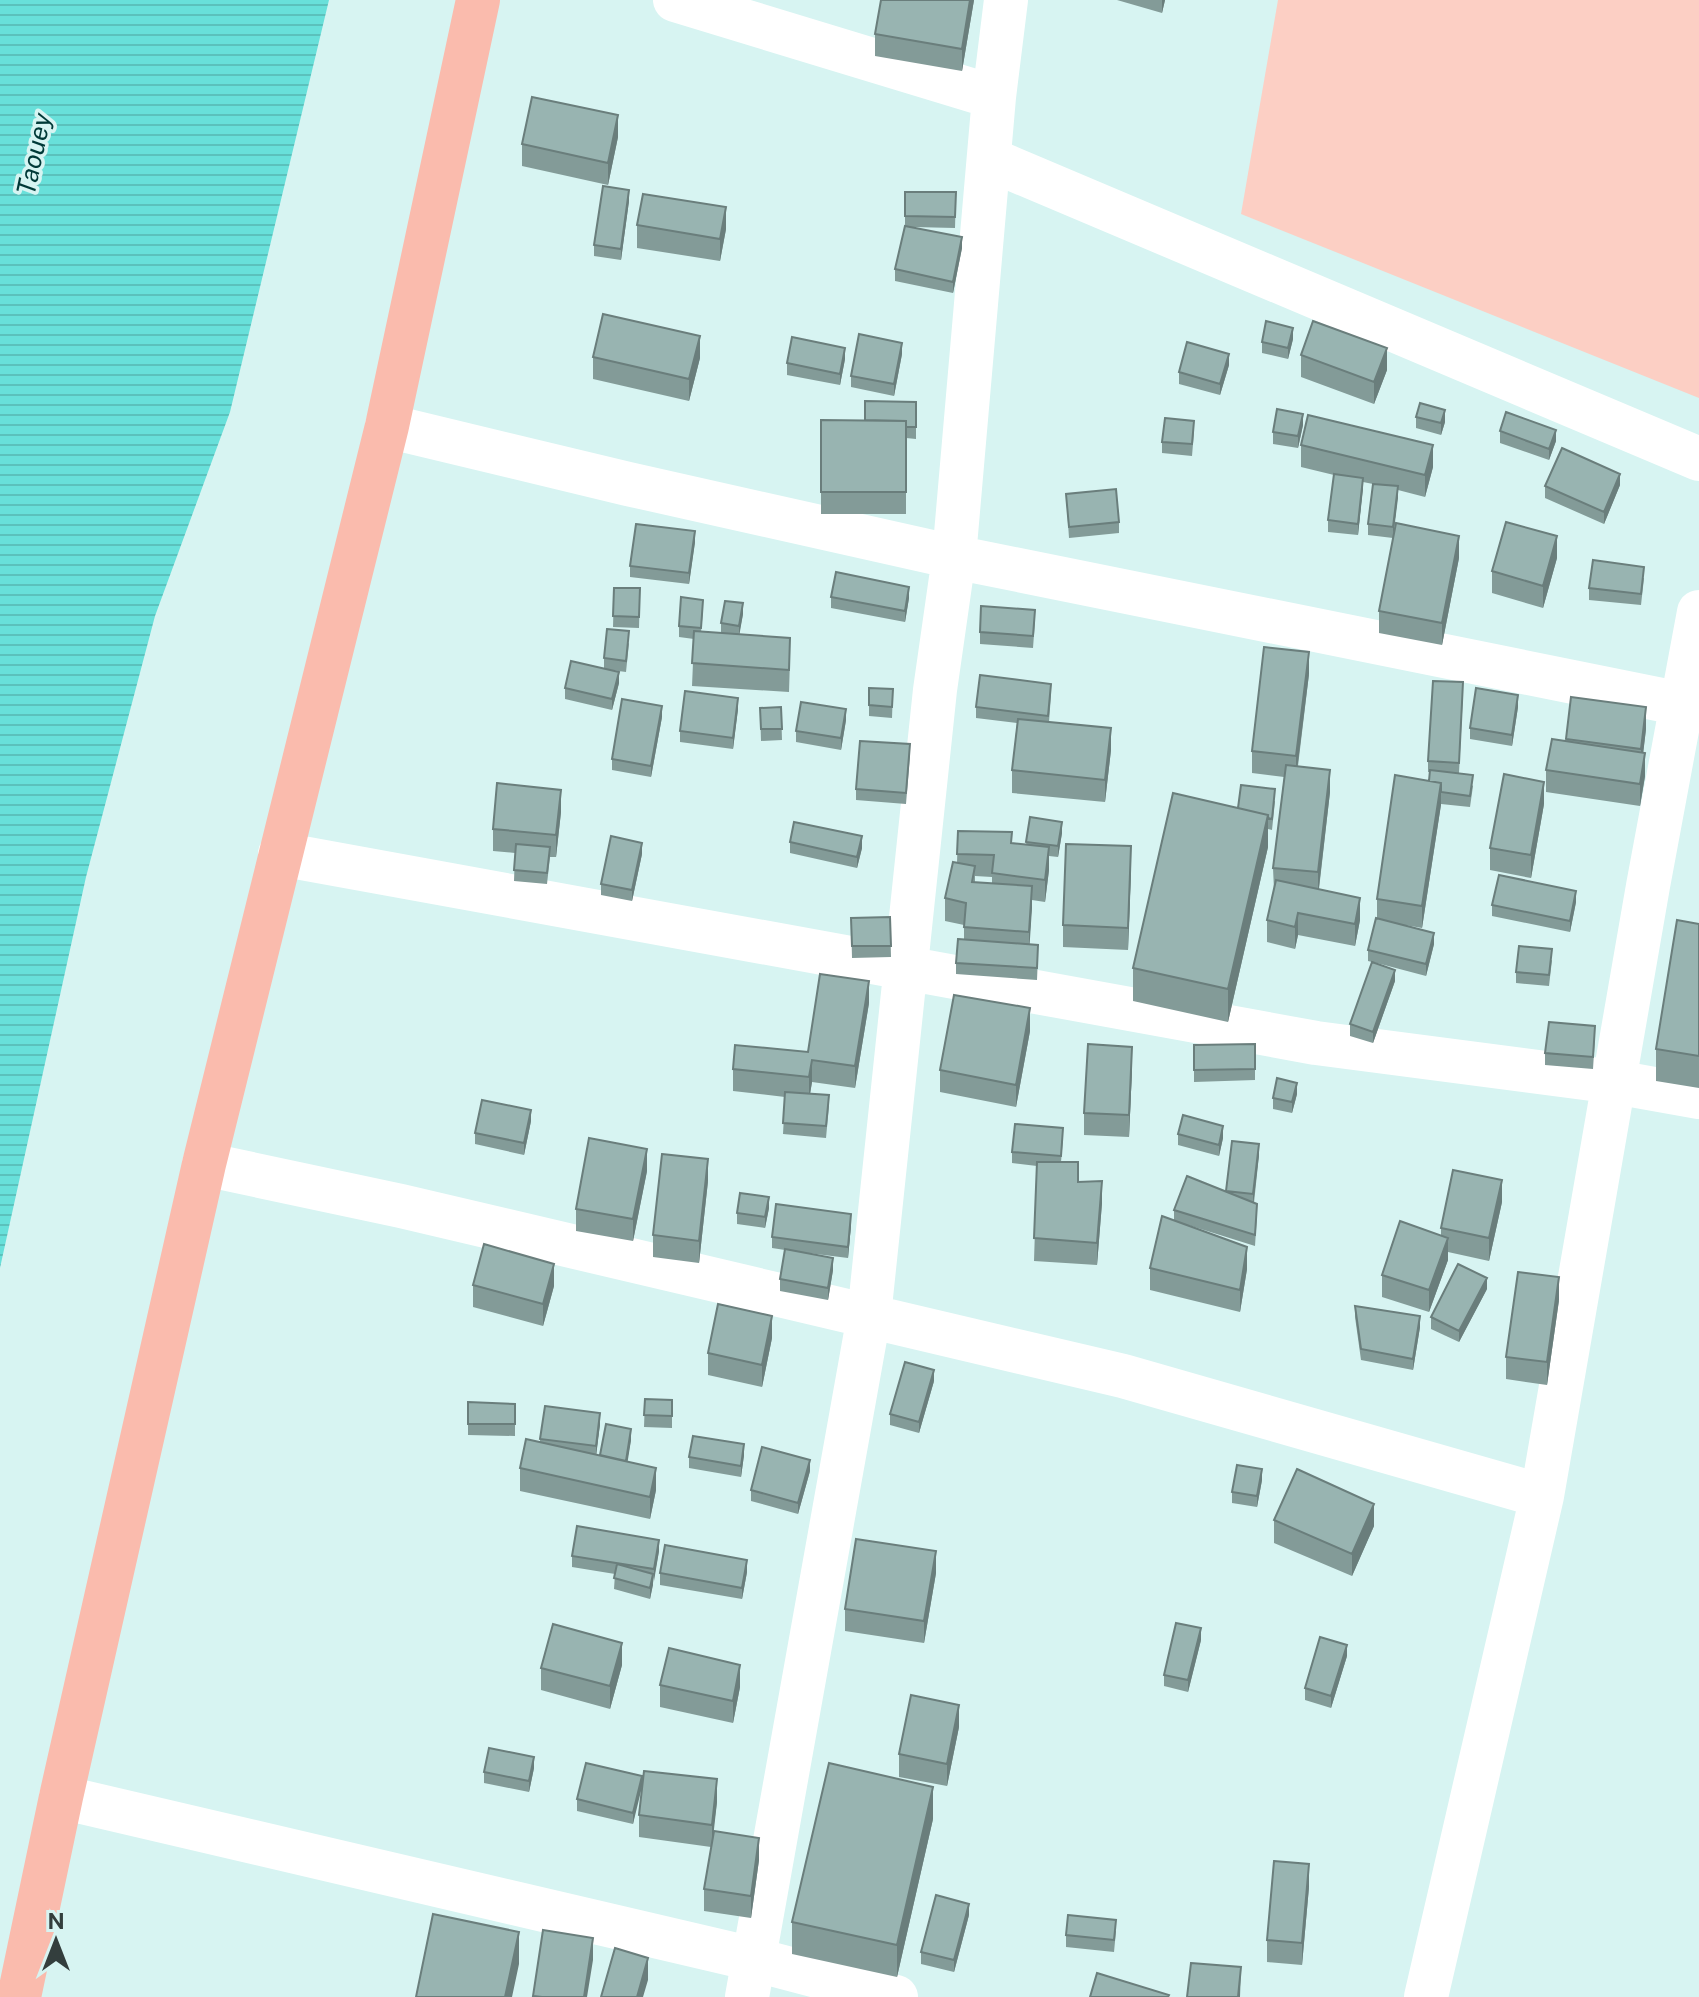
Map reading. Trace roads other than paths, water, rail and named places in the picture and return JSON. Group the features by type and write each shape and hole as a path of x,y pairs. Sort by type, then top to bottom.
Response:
{"main road":[{"path":"19,1997 204,1164 387,426 478,0"}],"street":[{"path":"675,0 994,97"},
{"path":"750,1978 869,1316 935,690 954,557 994,97 1006,0"},
{"path":"989,159 1699,459"},
{"path":"387,426 954,557 1682,704"},
{"path":"1426,1997 1542,1496 1699,612"},
{"path":"280,854 1316,1043 1615,1082 1699,1097"},
{"path":"204,1164 401,1206 1123,1376 1542,1496"},
{"path":"61,1797 750,1978 896,1997"}],"water":[{"name":"Taouey","path":"0,0 329,0 230,412 155,616 86,877 0,1268"}]}
